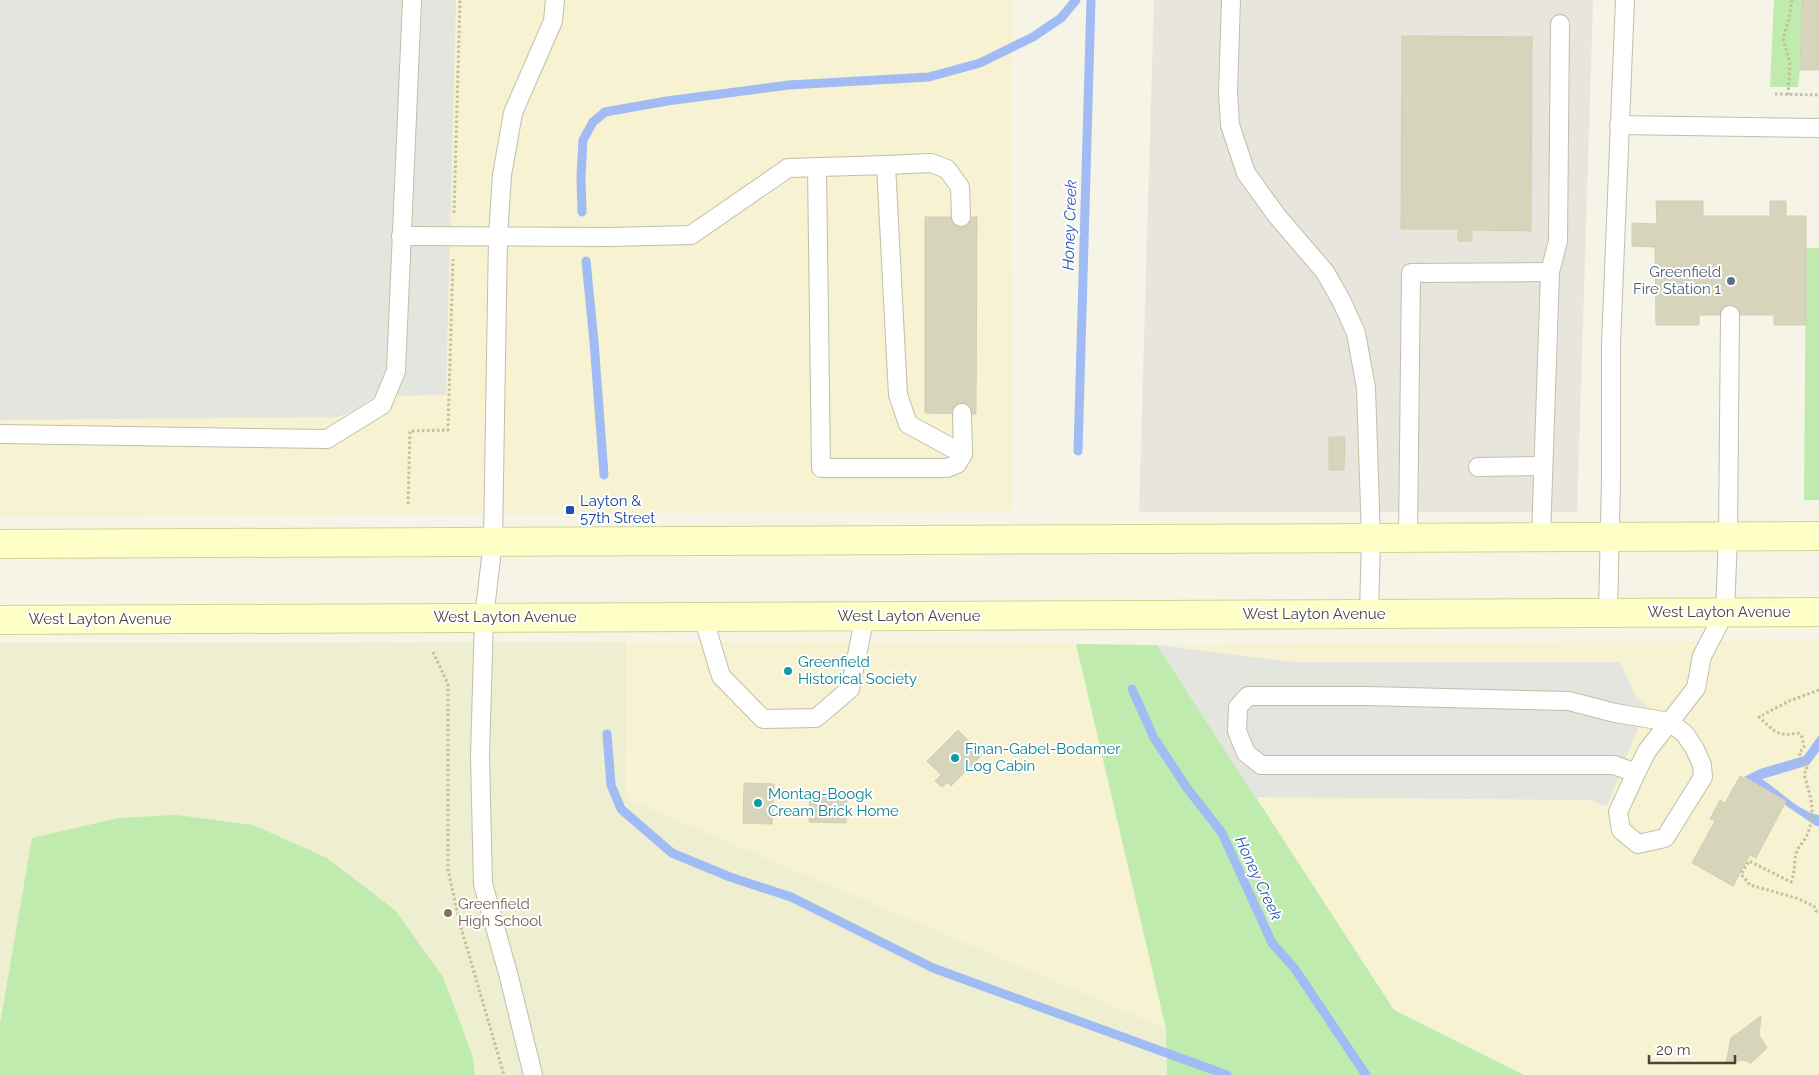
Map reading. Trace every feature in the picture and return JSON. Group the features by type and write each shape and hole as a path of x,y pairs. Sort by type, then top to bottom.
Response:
{"main road":[{"path":"0,544 1819,536"},
{"name":"West Layton Avenue","path":"0,620 1819,612"}],"lane":[{"path":"0,434 327,439 382,405 396,371 412,0"},
{"path":"532,1075 509,977 482,884 480,757 484,618 493,541 498,237 502,175 513,113 553,21 555,0"},
{"path":"1231,0 1228,92 1230,125 1246,173 1277,216 1325,272 1342,302 1356,333 1366,388 1371,538 1369,614"},
{"path":"1608,612 1611,480 1611,344 1625,0"},
{"path":"1541,537 1550,272 1558,242 1560,24"},
{"path":"1619,125 1819,128"},
{"path":"401,236 454,238 691,235 788,168 930,163 948,169 960,187 961,217"},
{"path":"886,165 898,395 908,424 963,454"},
{"path":"816,167 821,468 947,468 957,464 963,454 962,413"},
{"path":"1408,538 1411,273 1550,272"},
{"path":"1636,773 1614,765 1261,765 1246,753 1237,731 1238,707 1248,696 1367,696 1569,701 1615,714 1670,722 1685,734 1695,748 1702,765 1703,777 1665,838 1638,844 1621,830 1618,812 1647,751 1670,722 1696,688 1702,656 1725,612 1728,537 1730,315"},
{"path":"1478,467 1543,466"},
{"path":"703,617 721,676 763,719 816,718 850,689 865,616"}],"path":[{"path":"408,504 410,431 448,430 460,0"},
{"path":"1788,95 1790,63 1783,39 1790,18 1792,0"},
{"path":"1775,94 1819,95"},
{"path":"1819,690 1789,701 1760,717 1776,732 1786,736 1798,733 1802,737 1804,747 1799,753 1808,769 1804,774 1813,812 1804,842 1797,849 1795,857 1796,867 1791,882 1749,861 1742,874 1750,884 1796,898 1814,906 1816,911 1819,912"}],"shaded area":[{"path":"0,0 1014,0 1011,80 1012,511 0,516"},
{"path":"0,0 456,0 446,395 375,396 358,408 338,417 0,420"},
{"path":"1154,0 1593,0 1577,512 1139,512"},
{"path":"1819,640 1819,1075 1523,1075 1394,1010 1157,645"},
{"path":"626,642 1007,642 1076,644 1166,1029 624,798"},
{"name":"Greenfield High School","path":"626,642 625,798 1166,1029 1167,1075 0,1075 0,643"},
{"path":"1157,645 1294,662 1620,662 1636,697 1647,706 1607,806 1589,800 1255,797"}],"green space":[{"path":"1774,0 1802,0 1798,87 1770,87"},
{"path":"1806,248 1819,248 1819,500 1804,500"},
{"path":"1076,644 1157,645 1394,1010 1524,1075 1167,1075 1166,1029"},
{"path":"176,815 253,825 327,858 396,911 443,977 472,1054 475,1075 0,1075 0,1024 32,838 119,818"}],"water":[{"path":"1819,735 1819,751 1809,765 1762,779 1804,810 1819,815 1819,826 1816,826 1785,805 1786,801 1744,777 1760,769 1804,756"}],"building":[{"path":"1802,0 1819,0 1819,70 1800,70"},
{"path":"1402,36 1532,37 1531,231 1472,230 1472,241 1458,241 1458,229 1401,229"},
{"name":"Greenfield Fire Station 1","path":"1656,201 1703,201 1703,216 1770,216 1770,201 1786,201 1786,216 1806,216 1806,325 1774,325 1774,315 1699,315 1699,325 1656,325 1655,247 1632,246 1632,223 1657,224"},
{"path":"925,217 977,217 976,414 925,413"},
{"path":"1329,437 1345,437 1344,470 1329,470"},
{"name":"Finan-Gabel-Bodamer Log Cabin","path":"958,730 982,755 951,786 948,782 942,787 935,781 941,775 927,761"},
{"path":"1740,776 1786,801 1756,858 1750,855 1733,886 1692,863 1715,821 1710,819 1720,800 1725,803"},
{"name":"Montag-Boogk Cream Brick Home","path":"744,783 774,784 772,824 743,823"},
{"path":"810,795 847,797 846,823 809,822"},
{"path":"1761,1016 1759,1035 1767,1048 1751,1063 1743,1060 1726,1063 1731,1038"}],"waterway":[{"path":"582,212 583,140 593,122 605,112 667,101 789,85 929,77 980,63 1033,37 1061,18 1076,0"},
{"name":"Honey Creek","path":"1078,451 1091,0"},
{"path":"586,261 604,475"},
{"name":"Honey Creek","path":"1132,689 1154,738 1187,788 1222,833 1272,943 1295,969 1366,1075"},
{"path":"607,734 611,785 621,809 672,853 730,877 791,897 933,968 1227,1075"}],"place":[{"name":"Greenfield Fire Station 1","path":"1731,281"},
{"name":"Layton & 57th Street","path":"570,510"},
{"name":"Greenfield Historical Society","path":"788,671"},
{"name":"Finan-Gabel-Bodamer Log Cabin","path":"955,758"},
{"name":"Montag-Boogk Cream Brick Home","path":"758,803"},
{"name":"Greenfield High School","path":"448,913"}]}
